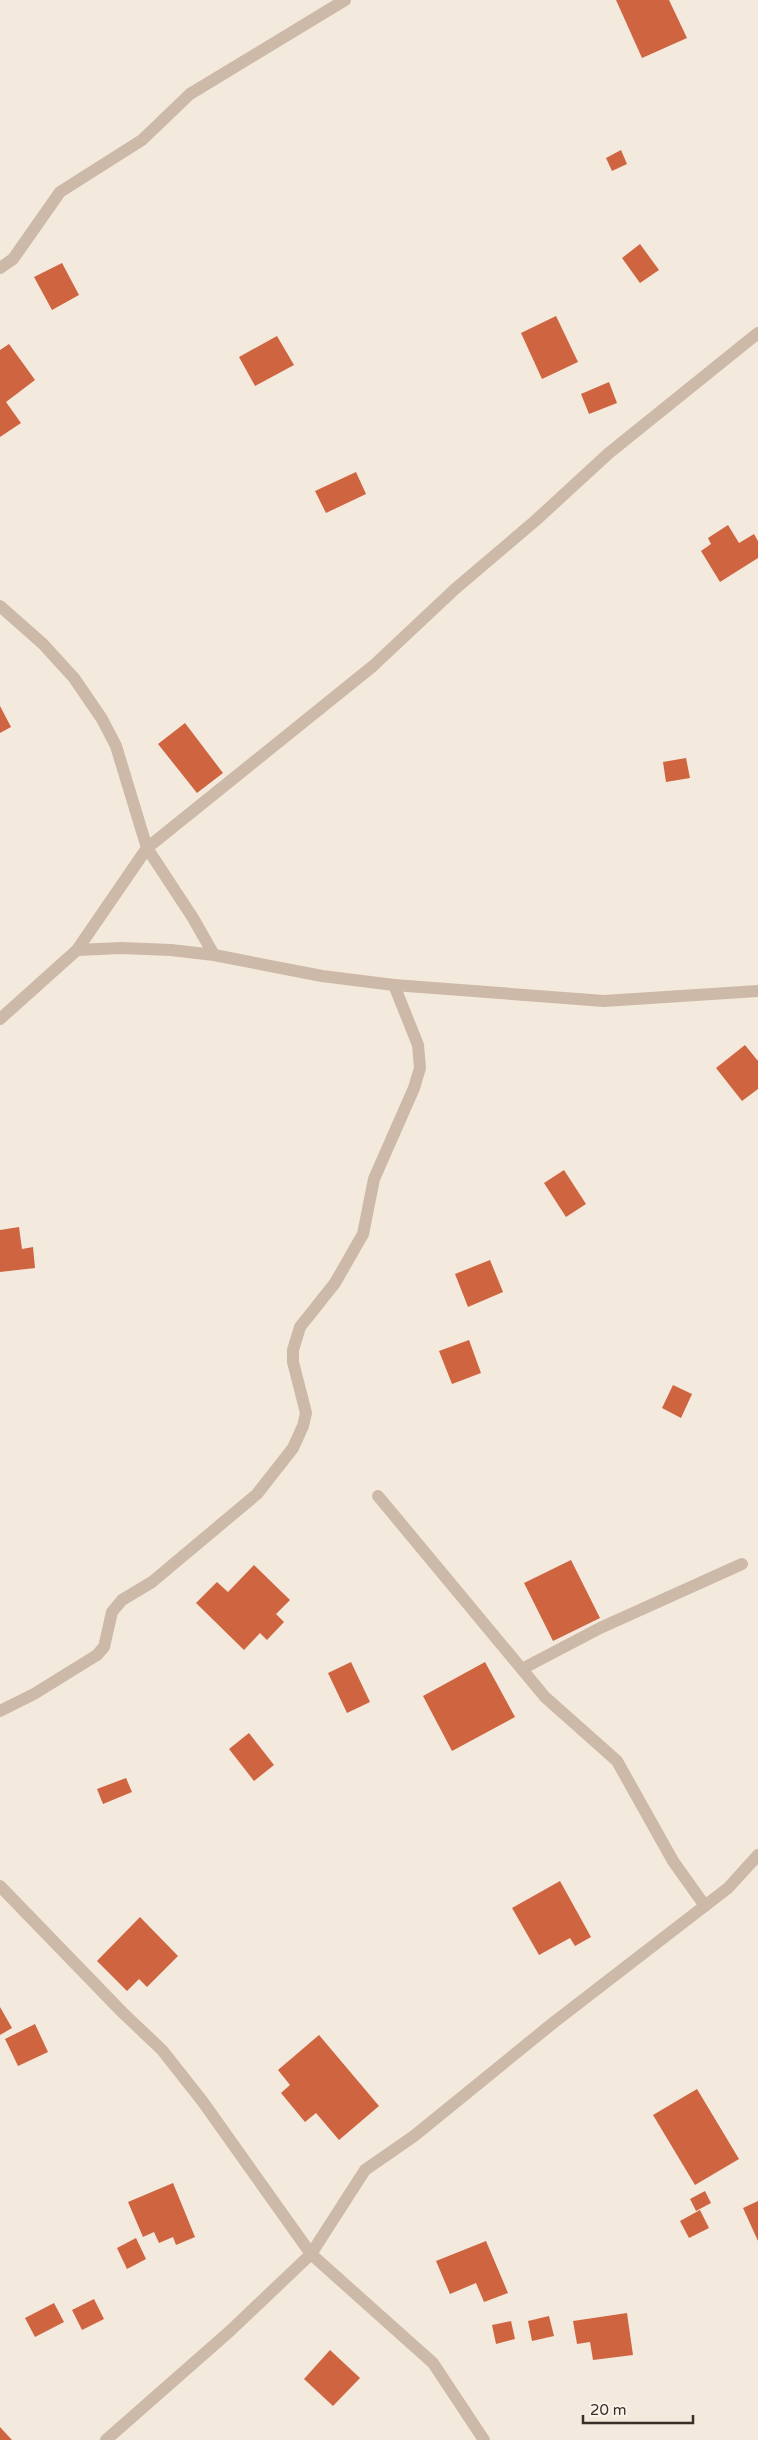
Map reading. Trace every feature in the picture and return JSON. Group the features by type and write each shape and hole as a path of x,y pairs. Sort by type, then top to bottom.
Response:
{"street":[{"path":"0,268 13,260 60,192 142,140 190,94 344,0"},
{"path":"2,1016 77,950 147,848 373,666 455,589 535,521 609,453 758,333"},
{"path":"0,606 43,644 74,678 102,719 116,746 147,848 193,918 214,955"},
{"path":"77,950 147,948 214,955 305,974 394,985 604,1001 758,991"},
{"path":"0,1711 34,1694 97,1655 104,1647 112,1612 122,1600 152,1582 257,1494 292,1448 303,1426 306,1413 293,1362 293,1350 300,1327 335,1283 363,1234 374,1180 414,1088 420,1068 418,1045 394,985"},
{"path":"378,1496 545,1697 617,1761 674,1861 705,1906"},
{"path":"522,1669 600,1628 742,1564"},
{"path":"106,2440 230,2331 311,2254 365,2170 414,2136 561,2016 728,1888 758,1855"},
{"path":"0,1886 122,2012 162,2050 203,2102 311,2254 433,2363 484,2440"}],"building":[{"path":"616,0 669,0 687,38 642,58"},
{"path":"621,150 627,164 612,171 606,158"},
{"path":"640,244 659,270 640,283 622,258"},
{"path":"62,263 79,295 52,310 34,277"},
{"path":"556,316 578,362 542,379 521,333"},
{"path":"277,336 294,365 255,386 239,357"},
{"path":"9,344 35,380 6,402 21,423 0,437 0,350"},
{"path":"609,382 617,403 589,414 581,394"},
{"path":"356,472 366,494 326,513 315,491"},
{"path":"728,525 739,543 754,534 758,541 758,558 720,582 701,551 711,544 708,538"},
{"path":"0,706 11,727 0,733"},
{"path":"185,723 223,773 197,793 158,744"},
{"path":"686,758 690,778 666,782 663,762"},
{"path":"745,1045 758,1061 758,1089 742,1101 716,1068"},
{"path":"564,1170 586,1204 566,1217 544,1183"},
{"path":"19,1227 22,1249 33,1247 35,1268 0,1272 0,1230"},
{"path":"490,1260 503,1292 468,1307 455,1274"},
{"path":"469,1340 481,1373 452,1384 439,1351"},
{"path":"673,1385 692,1394 681,1418 662,1408"},
{"path":"571,1560 600,1618 553,1641 524,1583"},
{"path":"254,1565 290,1600 276,1614 284,1622 267,1640 260,1633 244,1650 196,1603 217,1582 228,1592"},
{"path":"351,1662 370,1702 347,1713 328,1673"},
{"path":"485,1662 515,1717 452,1751 423,1696"},
{"path":"249,1733 274,1765 254,1781 229,1749"},
{"path":"126,1778 132,1792 103,1804 97,1789"},
{"path":"560,1881 591,1937 575,1946 570,1938 539,1955 512,1908"},
{"path":"140,1917 178,1956 147,1987 139,1979 127,1991 97,1961"},
{"path":"0,2007 12,2028 0,2035"},
{"path":"35,2024 48,2052 18,2066 5,2039"},
{"path":"319,2035 379,2106 339,2140 316,2113 305,2122 281,2093 290,2085 278,2070"},
{"path":"697,2089 739,2159 695,2185 653,2115"},
{"path":"173,2183 195,2237 176,2245 173,2237 159,2243 154,2232 143,2237 128,2202"},
{"path":"705,2191 711,2203 696,2211 690,2199"},
{"path":"758,2201 758,2241 743,2208"},
{"path":"700,2210 709,2228 689,2238 680,2221"},
{"path":"136,2238 146,2259 127,2269 117,2248"},
{"path":"486,2241 508,2293 484,2302 476,2283 450,2294 436,2261"},
{"path":"94,2299 104,2319 82,2330 72,2310"},
{"path":"54,2303 64,2322 35,2337 25,2318"},
{"path":"627,2313 633,2355 593,2360 590,2342 577,2344 573,2321"},
{"path":"549,2316 554,2336 532,2341 528,2321"},
{"path":"511,2321 515,2339 496,2344 492,2325"},
{"path":"330,2350 360,2378 333,2406 304,2379"},
{"path":"0,2427 12,2440 0,2440"}]}
